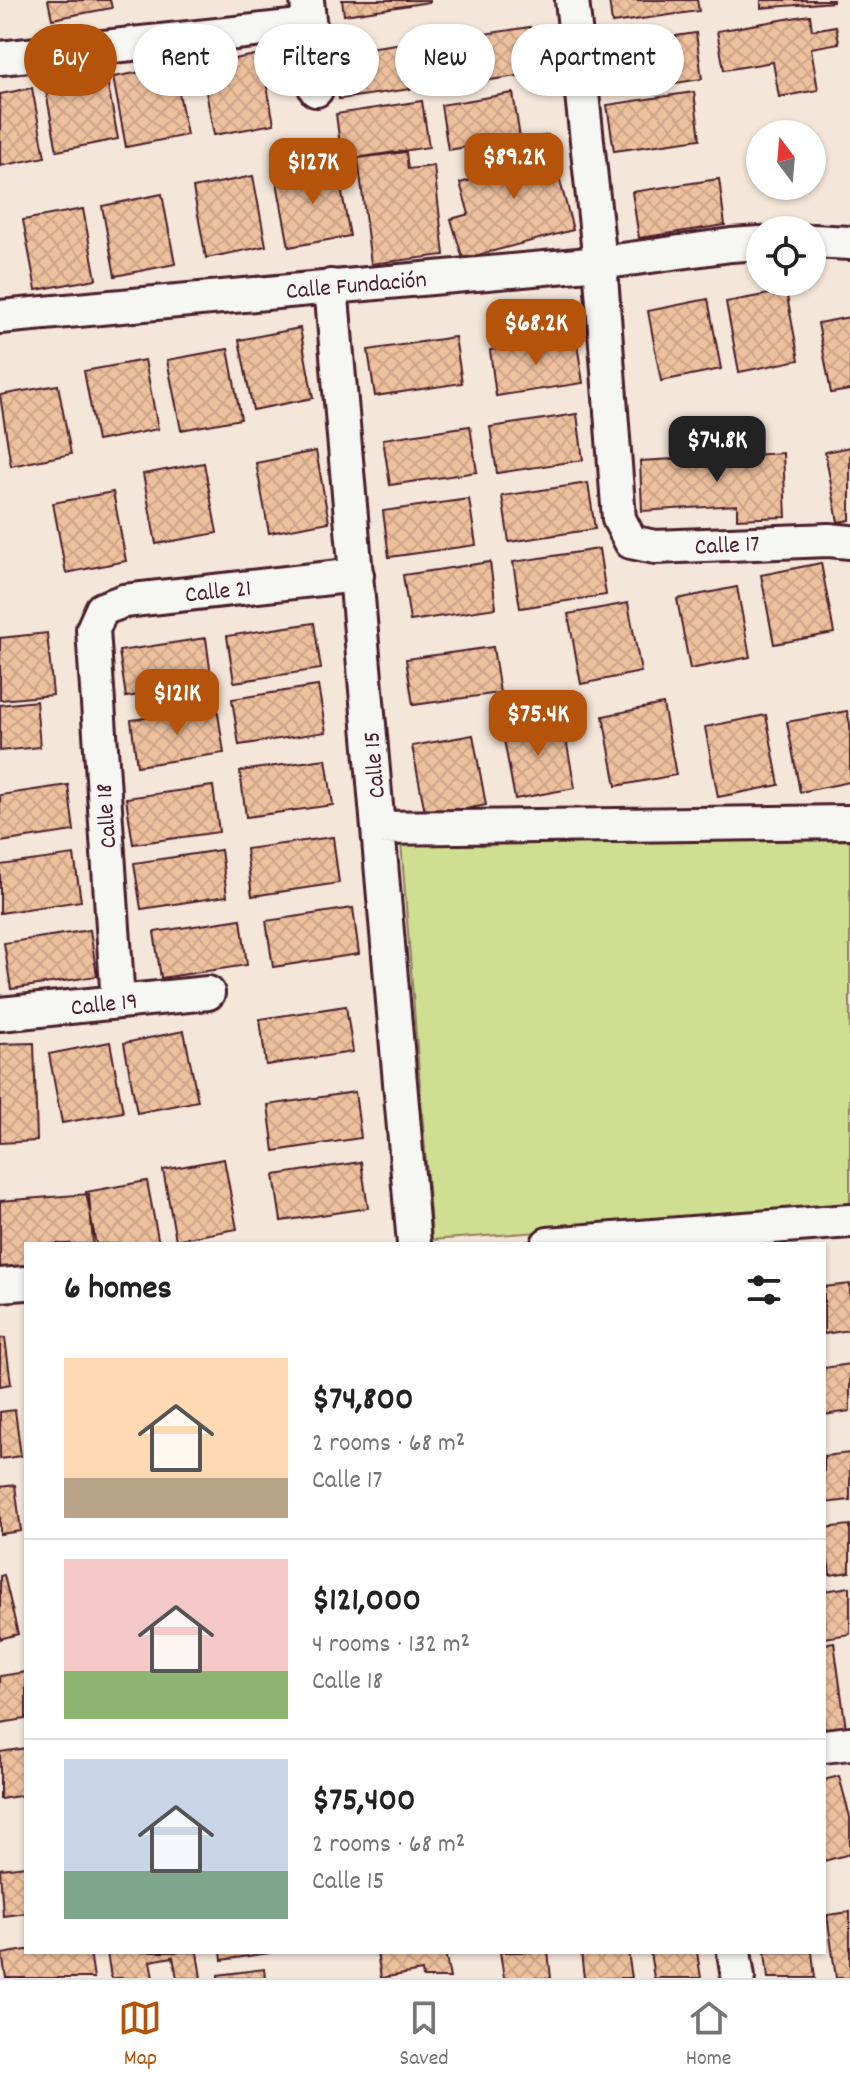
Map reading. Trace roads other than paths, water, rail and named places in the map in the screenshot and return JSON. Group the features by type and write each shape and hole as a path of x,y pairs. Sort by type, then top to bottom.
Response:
{"street":[{"path":"572,0 600,263"},
{"path":"0,58 309,13"},
{"path":"826,242 850,243"},
{"name":"Calle Fundación","path":"0,317 600,263 746,244"},
{"name":"Calle 17","path":"600,263 619,519 631,542 655,547 829,540 850,542"},
{"name":"Calle 15","path":"331,286 414,1242"},
{"name":"Calle 21","path":"93,629 102,609 124,601 357,575"},
{"name":"Calle 18","path":"93,629 118,1002"},
{"path":"378,828 850,822"},
{"name":"Calle 19","path":"0,1014 208,993"},
{"path":"598,1242 674,1239 850,1221"},
{"path":"0,1285 24,1283"},
{"path":"826,1746 850,1743"},
{"path":"734,1954 738,1978"}]}
